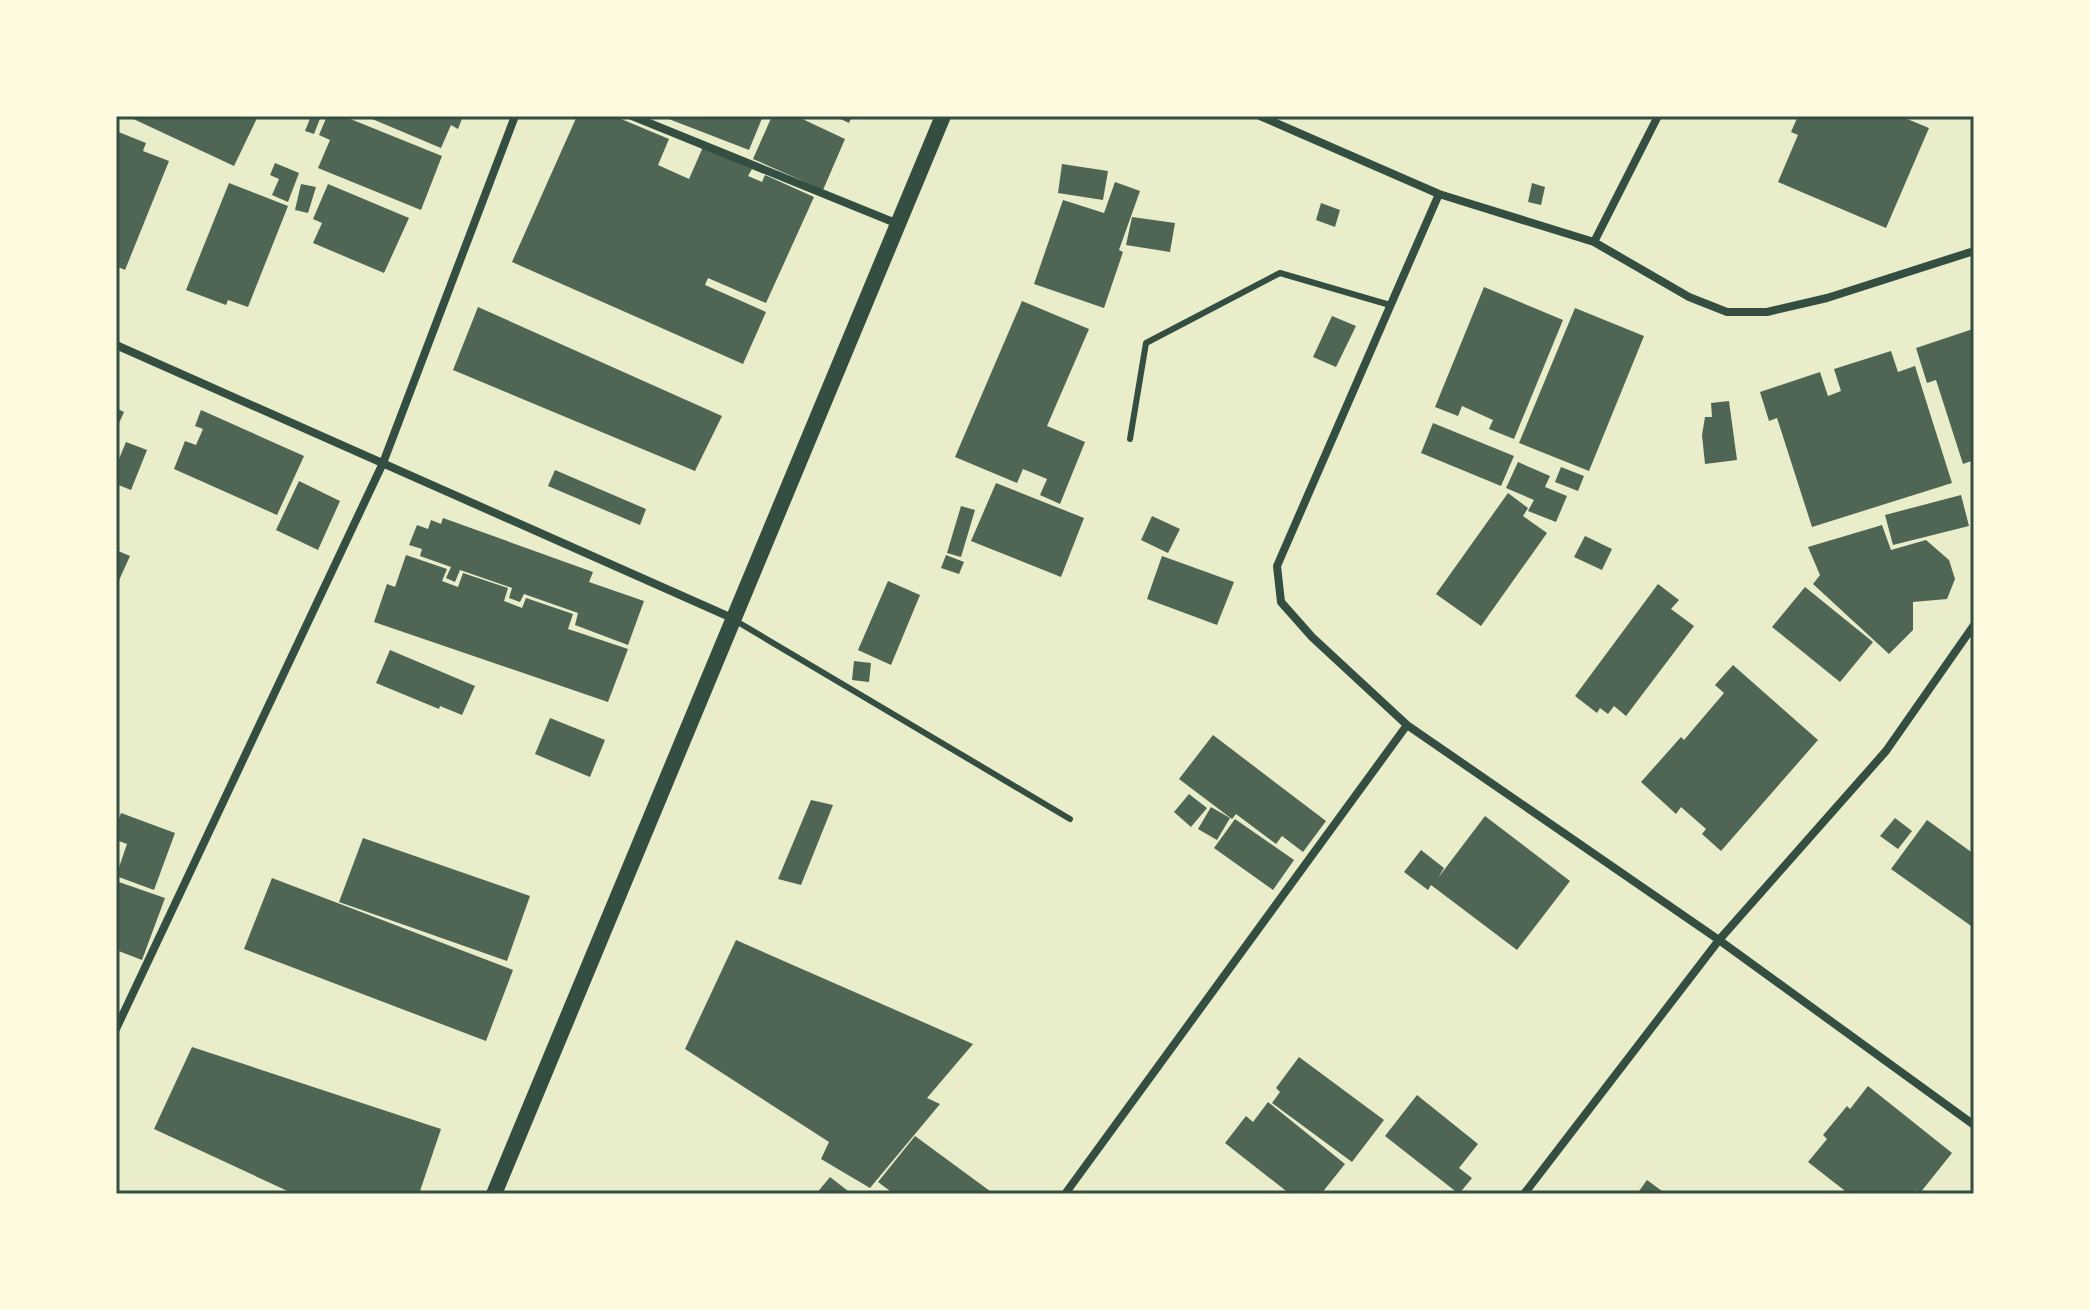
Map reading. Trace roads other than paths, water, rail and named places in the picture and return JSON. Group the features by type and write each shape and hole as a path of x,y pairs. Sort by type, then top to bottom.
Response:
{"main road":[{"path":"494,1194 943,116"}],"street":[{"path":"116,1029 383,463 515,116"},
{"path":"632,116 898,224"},
{"path":"1260,116 1439,194 1594,242 1689,297 1727,312 1767,312 1812,301 1974,251"},
{"path":"1594,242 1658,116"},
{"path":"1439,194 1277,566 1281,602 1312,637 1407,725 1719,940 1974,1125"},
{"path":"116,345 732,618"},
{"path":"1524,1194 1719,940 1886,751 1974,625"},
{"path":"1065,1194 1407,725"}],"lane":[{"path":"1130,439 1146,343 1280,273 1390,305"},
{"path":"732,618 1070,819"}]}
